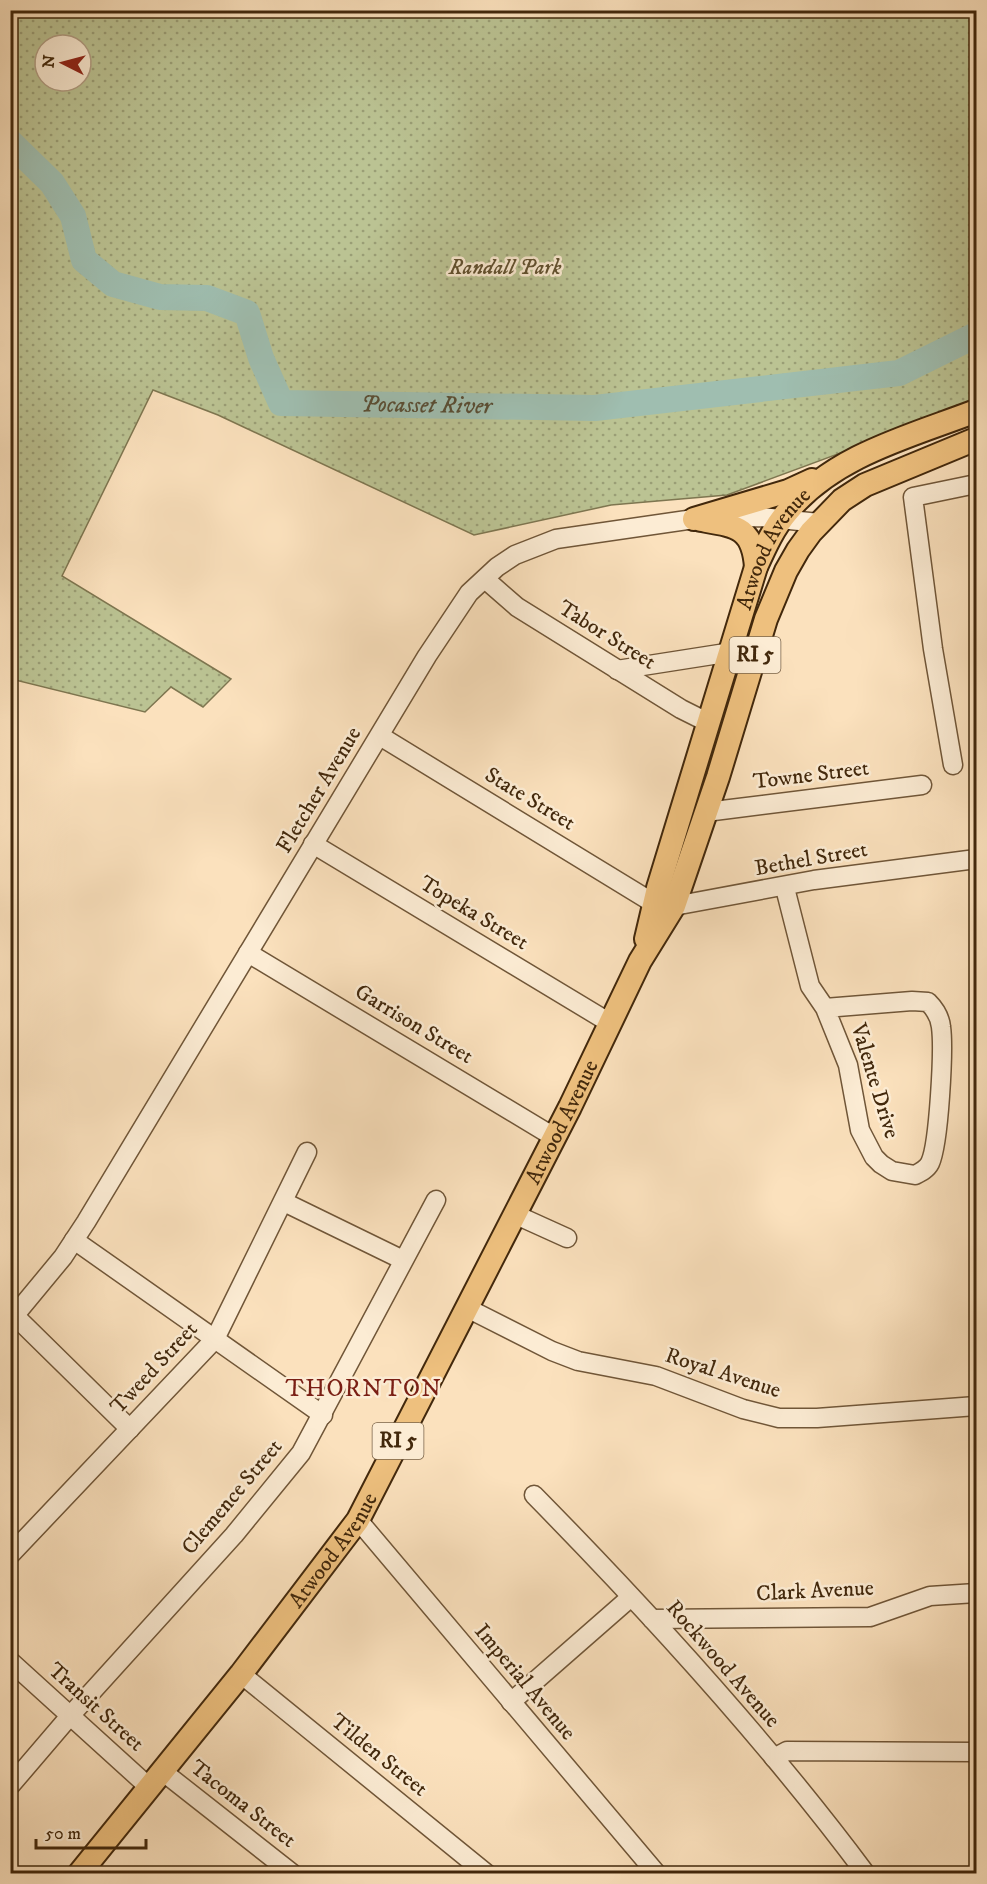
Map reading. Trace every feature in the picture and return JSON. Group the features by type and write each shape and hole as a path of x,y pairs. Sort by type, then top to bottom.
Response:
{"main road":[{"name":"Atwood Avenue","path":"664,905 709,723 756,567 782,519 811,488 831,471 863,455 976,411"},
{"name":"Atwood Avenue","path":"84,1872 241,1674 358,1520 554,1137 640,961 706,812 766,619 786,571 819,523 842,500 865,485 976,439"},
{"path":"694,519 788,490 831,471"},
{"path":"694,519 739,529 750,538 756,567"}],"street":[{"path":"953,765 933,649 913,497 976,484"},
{"name":"Fletcher Avenue","path":"13,1318 74,1240 437,640 469,593 515,555 556,539 694,519 761,517 819,523"},
{"name":"Tabor Street","path":"485,579 516,607 617,670 709,723"},
{"path":"617,670 732,652"},
{"name":"State Street","path":"380,736 664,905"},
{"name":"Towne Street","path":"706,812 922,784"},
{"name":"Topeka Street","path":"313,844 610,1023"},
{"name":"Bethel Street","path":"664,905 786,888 814,880 976,859"},
{"name":"Valente Drive","path":"786,888 807,977 825,1008 848,1065 860,1130 874,1157 892,1171 915,1175 927,1168 933,1151 940,1097 941,1027 936,1012 928,1002 912,1001 825,1008"},
{"name":"Garrison Street","path":"248,953 554,1137"},
{"name":"Tweed Street","path":"10,1555 215,1339 307,1152"},
{"name":"Clemence Street","path":"10,1786 69,1717 234,1535 301,1453 436,1200"},
{"path":"284,1202 404,1260"},
{"path":"514,1214 567,1238"},
{"path":"74,1240 322,1415"},
{"name":"Royal Avenue","path":"467,1308 552,1351 578,1361 656,1376 743,1409 779,1418 817,1418 976,1406"},
{"path":"13,1318 130,1429"},
{"name":"Rockwood Avenue","path":"534,1495 652,1619 774,1758 866,1874"},
{"name":"Imperial Avenue","path":"358,1520 657,1874"},
{"name":"Clark Avenue","path":"652,1619 870,1617 930,1596 976,1593"},
{"path":"511,1702 631,1597"},
{"name":"Transit Street","path":"10,1661 69,1717 156,1780"},
{"name":"Tilden Street","path":"241,1674 487,1874"},
{"path":"774,1758 787,1750 976,1752"},
{"name":"Tacoma Street","path":"156,1780 293,1874"}],"green space":[{"name":"Randall Park","path":"11,11 976,11 976,403 727,495 611,505 474,535 218,415 153,390 62,576 231,679 203,707 171,687 145,712 11,679"}],"waterway":[{"name":"Pocasset River","path":"10,142 52,183 73,216 84,260 113,284 160,297 207,298 247,313 261,358 281,403 595,408 899,373 976,335"}],"district":[{"name":"THORNTON","path":"364,1389"}]}
